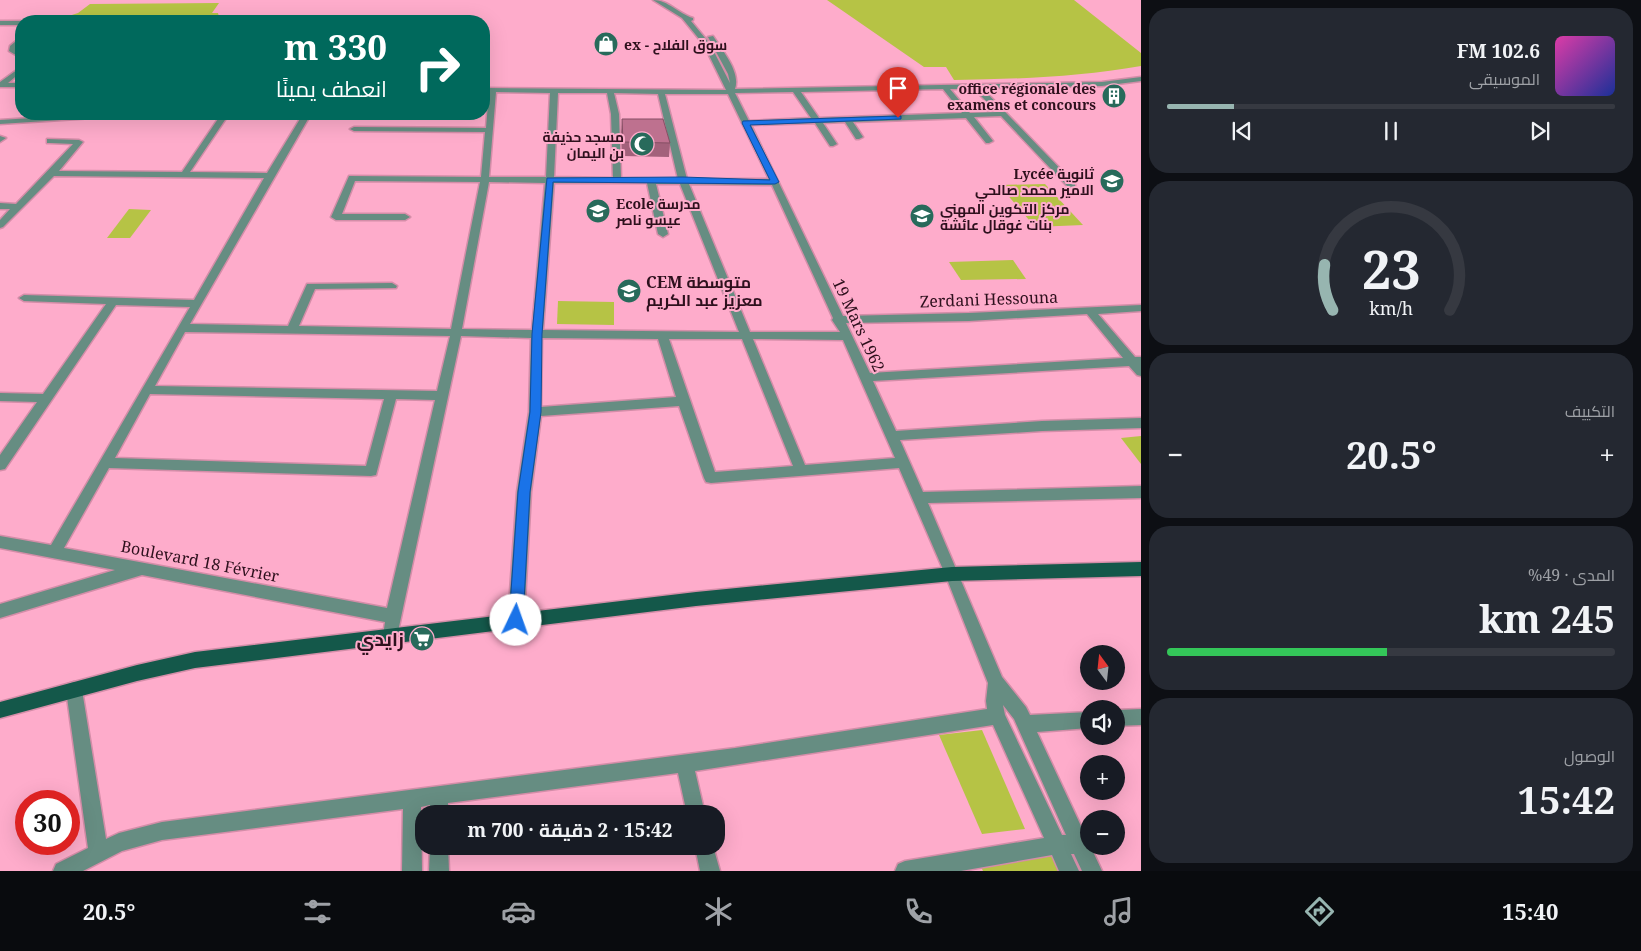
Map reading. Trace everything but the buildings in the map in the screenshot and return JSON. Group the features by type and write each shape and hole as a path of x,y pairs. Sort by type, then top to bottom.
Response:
{"main road":[{"path":"0,710 195,660 516,620 696,599 952,574 1141,569"}],"street":[{"name":"19 Mars 1962","path":"656,0 684,17 704,39 731,91 775,182 837,320 866,377 952,574 996,683"},
{"path":"0,23 15,23"},
{"path":"0,85 15,74"},
{"path":"490,90 731,91 1102,84 1141,79"},
{"path":"0,85 15,85"},
{"path":"944,86 989,141"},
{"path":"976,86 1072,186"},
{"path":"795,89 833,144"},
{"path":"516,620 524,492 535,412 537,334 550,180 554,90"},
{"path":"610,91 615,114 617,180"},
{"path":"662,92 683,180 801,471"},
{"path":"746,123 1003,114"},
{"path":"847,119 859,137"},
{"path":"864,119 872,130"},
{"path":"0,122 46,120"},
{"path":"185,174 221,120"},
{"path":"55,552 149,390 182,328 303,120"},
{"path":"392,636 393,616 456,333 485,179 490,120"},
{"path":"354,129 490,130"},
{"path":"0,225 52,173 79,142 50,141"},
{"path":"52,173 270,176"},
{"path":"405,218 336,217 352,178 775,182"},
{"path":"651,180 663,234"},
{"path":"0,206 16,207"},
{"path":"292,330 311,286 392,286"},
{"path":"24,298 197,304"},
{"path":"0,465 113,302"},
{"name":"Zerdani Hessouna","path":"837,320 969,317 1141,308"},
{"path":"1090,311 1136,361 1141,372"},
{"path":"182,328 537,334 845,336"},
{"path":"662,334 683,401 711,478 903,464"},
{"path":"866,377 1136,361"},
{"path":"149,390 442,396"},
{"path":"105,463 371,471 391,396"},
{"path":"0,397 45,398"},
{"path":"535,412 683,401"},
{"path":"891,436 1042,426 1141,423"},
{"path":"918,498 1141,492"},
{"name":"Boulevard 18 Février","path":"0,542 393,616"},
{"path":"0,611 145,568"},
{"path":"996,683 994,701 997,716 1069,871"},
{"path":"905,871 971,866 1058,846 1080,844 1025,724 1010,698 996,683"},
{"path":"74,690 98,851"},
{"path":"64,871 98,851 119,842 162,831 684,763 997,716"},
{"path":"1125,718 1141,717"},
{"path":"1025,724 1080,721"},
{"path":"684,763 694,805"},
{"path":"439,795 439,805"},
{"path":"412,799 412,871"},
{"path":"439,855 439,871"},
{"path":"706,855 710,871"},
{"path":"1085,855 1092,871"}],"green space":[{"path":"827,0 1074,0 1141,53 1141,66 1048,77 954,80 946,67 924,67"},
{"path":"219,3 212,13 218,13 218,15 72,15 78,13 90,4"},
{"path":"1045,184 1083,225 1035,227 999,185"},
{"path":"129,209 151,210 130,238 107,238"},
{"path":"1013,260 1026,279 961,280 949,262"},
{"path":"558,301 614,302 614,325 557,324"},
{"path":"1141,436 1141,464 1121,438"},
{"path":"982,730 1025,829 982,834 939,735"},
{"path":"1050,851 1059,871 983,871 978,861"}],"place":[{"name":"ex - سوق الفلاح","path":"606,44"},
{"name":"office régionale des examens et concours","path":"1114,96"},
{"name":"مسجد حذيفة بن اليمان","path":"642,144"},
{"name":"Lycée ثانوية الامير محمد صالحي","path":"1112,181"},
{"name":"Ecole مدرسة عيسو ناصر","path":"598,211"},
{"name":"مركز التكوين المهني بنات غوقال عائشة","path":"922,216"},
{"name":"CEM متوسطة معزيز عبد الكريم","path":"629,291"},
{"name":"زايدي","path":"422,639"}],"route":[{"path":"516,620 524,492 535,412 537,334 550,180 775,182 746,123 898,118"}]}
